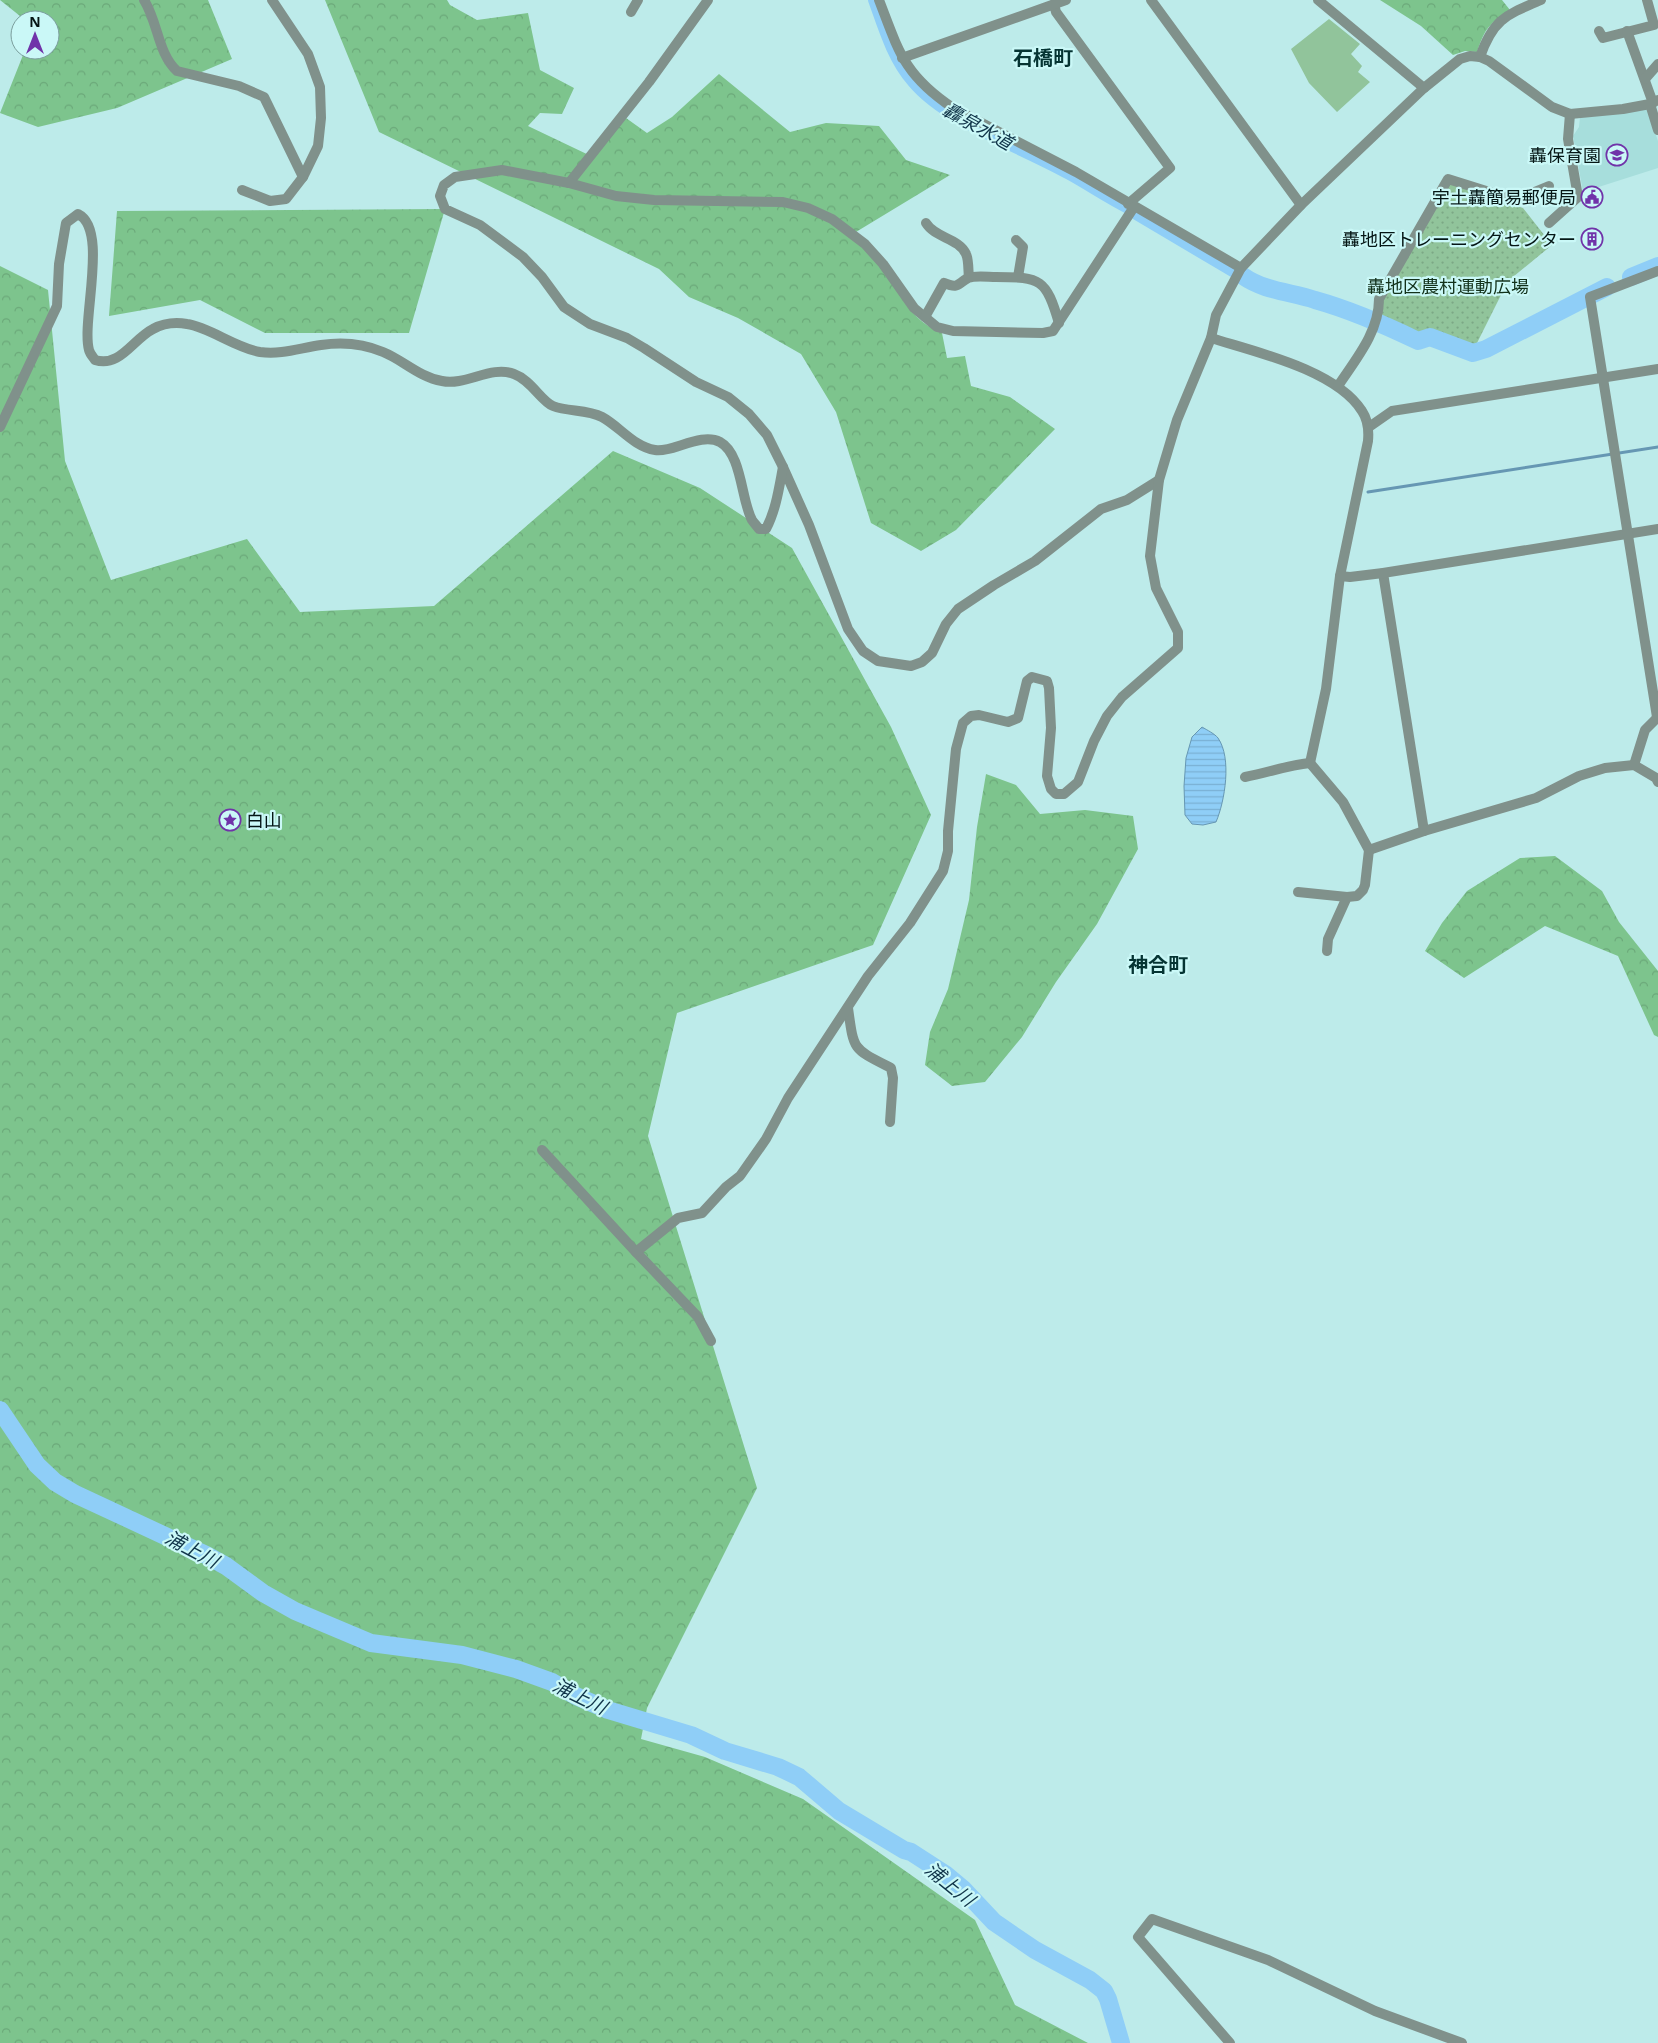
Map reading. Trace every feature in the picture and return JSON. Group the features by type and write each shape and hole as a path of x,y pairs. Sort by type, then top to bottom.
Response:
{"street":[{"path":"144,0 152,12 169,64 177,71 239,86 264,97 303,177"},
{"path":"242,190 270,201 286,199 303,177 318,146 321,118 320,87 308,54 272,0"},
{"path":"631,12 638,0"},
{"path":"568,183 649,82 708,0"},
{"path":"879,0 902,58 921,83 947,104 1076,172 1131,206 1241,268"},
{"path":"902,58 1066,0"},
{"path":"1150,0 1301,204"},
{"path":"1318,0 1424,88"},
{"path":"1480,57 1486,38 1496,25 1510,13 1541,0"},
{"path":"1598,31 1603,38 1654,25 1646,0"},
{"path":"1054,4 1056,12 1170,168 1131,206 1053,331 1043,333 953,332 937,326 914,308 883,264 865,244 832,219 808,208 783,202 654,200 625,197 502,170 455,177 444,185 440,196 445,209 480,225 524,257 542,276 564,307 590,324 628,338 672,364 696,382 728,397 749,414 767,435 809,525 848,629 863,651 878,661 911,666 922,662 932,653 946,624 958,609 994,585 1035,562 1101,509 1127,500 1159,480"},
{"path":"1628,31 1654,102 1658,130"},
{"path":"636,1252 678,1218 702,1213 726,1187 735,1182 766,1140 788,1098 868,976 910,923 943,871 948,851 948,831 956,749 963,723 971,716 979,715 1008,722 1015,721 1018,718 1027,681 1032,677 1046,682 1049,688 1051,728 1047,776 1051,789 1056,794 1064,794 1078,782 1094,741 1107,716 1122,697 1178,648 1178,632 1156,588 1150,556 1159,480 1177,420 1211,338 1216,314 1241,268 1301,204 1424,88 1460,59 1470,56 1480,57 1489,61 1552,107 1570,114 1600,112 1654,102"},
{"path":"1645,79 1658,64"},
{"path":"1549,223 1578,197 1568,139 1570,114"},
{"path":"1338,386 1363,349 1379,312 1379,299 1448,179 1515,200 1549,186"},
{"path":"0,427 57,306 60,264 66,223 78,214 83,217 89,227 94,268 87,326 89,352 95,360 103,363 114,360 151,330 166,323 189,324 260,352 286,352 343,343 360,346 383,352 418,373 441,381 460,382 492,373 513,373 528,382 552,405 602,417 632,439 656,450 704,440 719,442 728,450 732,457 752,519 759,529 766,529 770,521 776,503 782,467"},
{"path":"926,224 930,230 960,246 966,254 969,277"},
{"path":"1016,240 1023,247 1018,277"},
{"path":"1634,765 1645,730 1658,717 1590,297 1658,270"},
{"path":"925,318 944,283 950,286 959,286 969,277 1018,277 1034,279 1043,284 1052,300 1058,323"},
{"path":"1211,338 1301,368 1338,386 1362,411 1369,428 1368,441 1340,576 1326,689 1310,763"},
{"path":"1369,428 1392,411 1658,368"},
{"path":"1340,576 1350,577 1383,573 1658,529"},
{"path":"1383,573 1424,831"},
{"path":"1245,777 1271,772 1292,765 1310,763"},
{"path":"1298,892 1347,897 1357,896 1363,890 1369,850 1343,802 1310,763"},
{"path":"1369,850 1424,831 1536,798 1580,776 1605,768 1634,765 1656,778 1658,782"},
{"path":"1327,951 1328,939 1347,897"},
{"path":"848,1008 853,1043 861,1052 891,1068 894,1078 890,1122"},
{"path":"542,1150 698,1317 711,1341"},
{"path":"1230,2043 1138,1937 1152,1919 1268,1960 1375,2011 1462,2043"}],"shaded area":[{"name":"轟保育園","path":"1647,109 1658,141 1658,168 1583,192 1573,136 1579,127 1580,117"},
{"path":"1202,727 1218,738 1225,757 1226,768 1222,803 1216,822 1203,825 1192,824 1185,815 1184,786 1186,758 1192,737"}],"green space":[{"path":"0,0 208,0 232,59 117,108 38,127 0,113 21,60 60,60 60,10 12,10"},
{"path":"325,0 447,0 450,5 477,20 528,13 540,70 574,88 562,114 540,113 528,126 593,157 626,118 647,133 672,117 719,74 790,132 826,123 879,126 906,160 950,175 851,235 881,266 913,313 930,327 942,333 947,358 965,356 971,386 1010,397 1055,429 956,530 921,551 871,523 836,412 801,354 738,318 689,297 659,269 379,132"},
{"path":"1380,0 1502,0 1510,10 1489,27 1477,52 1465,51 1453,55 1421,26"},
{"path":"1329,19 1360,44 1351,54 1362,66 1358,72 1370,82 1337,112 1309,83 1291,49"},
{"name":"轟地区農村運動広場","path":"1449,183 1523,208 1552,245 1508,281 1474,349 1424,332 1420,338 1379,319 1381,300"},
{"path":"445,209 409,333 265,333 200,300 109,316 117,211"},
{"path":"0,266 48,290 65,461 111,580 247,539 300,612 434,606 613,451 700,488 792,548 891,727 931,815 873,945 677,1013 648,1136 757,1488 647,1708 641,1739 705,1757 803,1799 975,1920 1015,2005 1088,2043 0,2043"},
{"path":"986,774 1016,785 1040,814 1085,810 1133,816 1138,849 1097,924 1056,982 1022,1037 985,1082 952,1086 925,1065 930,1032 948,989 969,900 977,827"},
{"path":"1555,856 1602,891 1619,922 1658,971 1658,1037 1654,1035 1618,956 1545,926 1464,978 1425,951 1442,923 1467,891 1520,858"}],"waterway":[{"name":"轟泉水道","path":"873,0 889,43 899,63 912,82 926,96 964,122 1069,175 1128,209"},
{"name":"轟泉水道","path":"1136,215 1234,273"},
{"path":"1631,277 1658,266"},
{"path":"1243,276 1269,288 1306,297 1355,313 1418,341 1430,337 1473,353 1486,349 1607,287"},
{"path":"1368,492 1658,447"},
{"name":"浦上川","path":"0,1410 37,1465 55,1482 75,1494 206,1555 226,1566 263,1593 295,1611 371,1643 462,1655 516,1669 552,1682 576,1696 608,1710 691,1735 725,1751 778,1767 799,1777 839,1811 904,1850 911,1852 945,1874 963,1889 994,1922 1035,1950 1090,1980 1104,1991 1121,2043"}],"place":[{"name":"轟保育園","path":"1617,155"},
{"name":"宇土轟簡易郵便局","path":"1592,197"},
{"name":"轟地区トレーニングセンター","path":"1592,239"},
{"name":"白山","path":"230,820"}],"district":[{"name":"石橋町","path":"1043,57"},
{"name":"神合町","path":"1158,964"}]}
